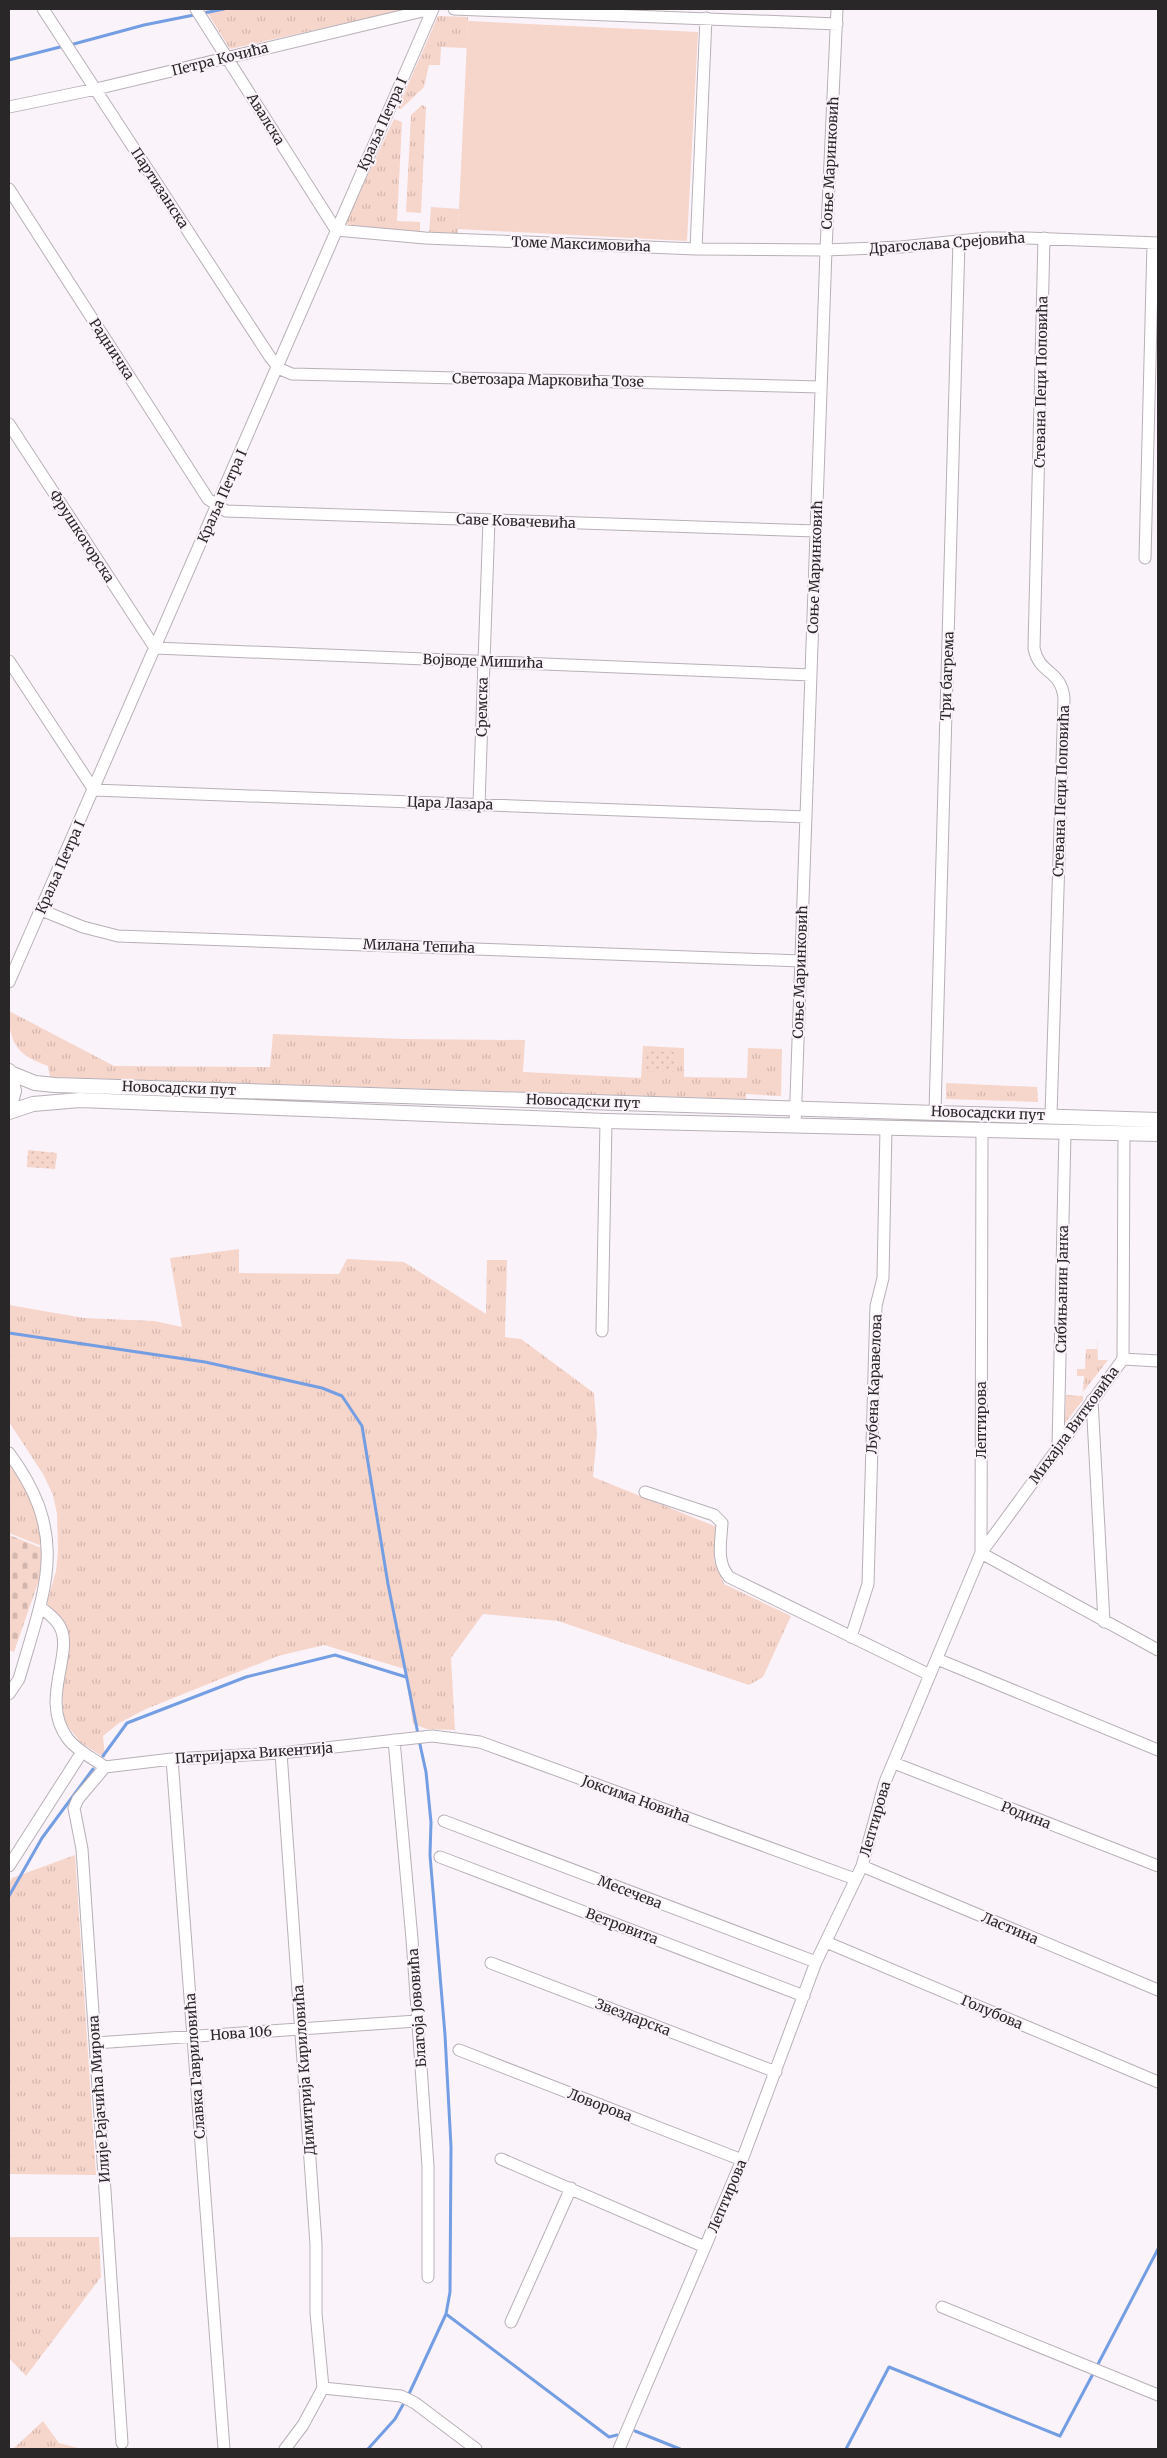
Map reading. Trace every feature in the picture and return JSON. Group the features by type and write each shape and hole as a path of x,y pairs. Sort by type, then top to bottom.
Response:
{"main road":[{"name":"Новосадски пут","path":"10,1072 35,1083 55,1085 1051,1115 1158,1120"},
{"path":"9,1110 14,1091 10,1072"},
{"name":"Новосадски пут","path":"9,1110 33,1104 80,1100 606,1121 1158,1134"}],"street":[{"name":"Партизанска","path":"43,9 278,367"},
{"name":"Петра Кочића","path":"9,107 96,89 226,56 432,9"},
{"name":"Краља Петра I","path":"9,982 278,367 432,9"},
{"path":"454,9 836,24"},
{"name":"Соње Маринковић","path":"795,1126 826,250 837,9"},
{"name":"Авалска","path":"198,12 336,230"},
{"path":"696,249 706,18"},
{"name":"Радничка","path":"9,188 208,499 217,507"},
{"name":"Томе Максимовића","path":"336,230 424,238 696,249 826,250"},
{"name":"Драгослава Срејовића","path":"826,250 901,247 959,241 1044,238 1156,243"},
{"name":"Стевана Пеци Поповића","path":"1044,238 1034,648 1036,659 1042,668 1059,680 1064,698 1051,1115"},
{"name":"Три багрема","path":"935,1112 959,241"},
{"path":"1145,558 1156,243"},
{"name":"Светозара Марковића Тозе","path":"278,367 292,374 821,387"},
{"name":"Фрушкогорска","path":"9,424 155,648"},
{"name":"Саве Ковачевића","path":"217,507 226,511 816,531"},
{"name":"Сремска","path":"479,804 488,520"},
{"name":"Војводе Мишића","path":"155,648 811,675"},
{"path":"9,661 94,790"},
{"name":"Цара Лазара","path":"94,790 806,817"},
{"name":"Милана Тепића","path":"41,910 83,927 118,936 801,961"},
{"name":"Новосадски пут","path":"602,1330 606,1121"},
{"name":"Љубена Каравелова","path":"851,1637 868,1584 876,1306 883,1278 886,1128"},
{"name":"Лептирова","path":"619,2449 742,2160 816,1962 862,1866 884,1782 894,1763 981,1553 982,1130"},
{"name":"Сибињанин Јанка","path":"1058,1446 1065,1132"},
{"name":"Михајла Витковића","path":"981,1553 1123,1359 1124,1133"},
{"path":"1123,1359 1158,1361"},
{"path":"1092,1400 1104,1622"},
{"path":"9,1453 35,1496 42,1515 47,1536 48,1569 40,1607 19,1679 9,1694"},
{"path":"645,1492 714,1515 722,1523 720,1561 722,1569 729,1577 930,1675"},
{"path":"981,1553 1158,1650"},
{"path":"40,1607 56,1620 63,1635 56,1712 64,1733 82,1752 100,1763"},
{"path":"937,1659 1158,1750"},
{"name":"Патријарха Викентија","path":"100,1763 281,1753 419,1737"},
{"name":"Јоксима Новића","path":"419,1737 454,1737 480,1742 855,1880"},
{"name":"Благоја Јововића","path":"394,1740 428,2166 428,2277"},
{"path":"9,1866 82,1752"},
{"name":"Димитрија Кириловића","path":"281,1753 316,2244 318,2358 323,2388"},
{"name":"Славка Гавриловића","path":"172,1759 224,2449"},
{"name":"Илије Рајачића Мирона","path":"100,1763 74,1808 82,1849 90,1998 96,2043 122,2443"},
{"name":"Родина","path":"894,1763 1158,1866"},
{"name":"Месечева","path":"444,1821 816,1962"},
{"name":"Ветровита","path":"440,1857 804,1996"},
{"name":"Ластина","path":"862,1866 1158,1990"},
{"name":"Голубова","path":"826,1942 1158,2082"},
{"name":"Звездарска","path":"491,1963 776,2072"},
{"name":"Нова 106","path":"96,2043 417,2020"},
{"name":"Ловорова","path":"459,2050 742,2160"},
{"path":"501,2159 705,2247"},
{"path":"512,2322 570,2188"},
{"path":"942,2307 1091,2366 1158,2395"},
{"path":"285,2449 323,2388 401,2396 415,2403 476,2449"}],"green space":[{"path":"205,9 408,9 230,49"},
{"path":"438,16 468,17 467,48 441,47 440,65 429,65 424,87 401,109 398,108"},
{"path":"468,21 698,32 687,241 458,229"},
{"path":"422,105 426,107 421,213 406,212 411,115"},
{"path":"394,119 402,122 397,221 420,222 420,232 347,226 346,222"},
{"path":"431,207 459,209 458,234 429,233"},
{"path":"9,1011 114,1066 270,1067 273,1034 404,1039 525,1040 523,1072 641,1078 643,1046 684,1048 684,1077 747,1078 748,1048 782,1049 781,1096 746,1094 746,1099 50,1077 48,1066 37,1062 17,1047 11,1032"},
{"path":"646,1051 676,1052 675,1072 645,1071"},
{"path":"946,1083 1037,1087 1038,1102 946,1099"},
{"path":"28,1150 57,1153 55,1169 27,1167"},
{"path":"239,1249 239,1273 339,1274 347,1259 404,1262 486,1314 487,1260 507,1260 505,1337 521,1339 594,1393 597,1434 593,1477 717,1527 714,1561 724,1584 791,1616 763,1677 749,1685 558,1621 483,1614 451,1658 455,1730 427,1729 413,1724 405,1669 324,1645 278,1656 146,1709 119,1723 103,1736 105,1758 80,1742 64,1721 62,1691 69,1642 67,1628 49,1608 47,1602 56,1571 58,1551 57,1514 53,1495 43,1474 9,1422 9,1305 84,1318 154,1321 182,1327 170,1258"},
{"path":"1097,1339 1098,1360 1108,1360 1083,1392 1084,1376 1077,1376 1077,1369 1085,1369 1086,1349 1097,1349"},
{"path":"1066,1395 1083,1396 1083,1400 1065,1423"},
{"path":"9,1462 19,1476 38,1515 44,1547 9,1533"},
{"path":"9,1535 49,1551 14,1652 9,1650"},
{"path":"75,1855 96,2175 10,2174 9,2209 9,1884 12,1878"},
{"path":"9,2237 99,2237 101,2277 26,2376 9,2358"},
{"path":"43,2421 59,2443 82,2449 13,2449"}],"waterway":[{"path":"70,45 144,25 224,9"},
{"path":"9,60 64,46"},
{"path":"9,1333 205,1362 322,1388 342,1396 362,1426 388,1584 418,1734"},
{"path":"103,1756 127,1723 246,1677 335,1655 406,1677"},
{"path":"408,2396 446,2314 450,2292 451,2147 445,2035 430,1855 431,1822 426,1772 419,1740"},
{"path":"9,1896 42,1838 93,1769"},
{"path":"1097,2366 1158,2249"},
{"path":"446,2314 609,2437 617,2435"},
{"path":"846,2449 889,2367 1060,2436 1094,2372"},
{"path":"368,2449 395,2419 405,2401"},
{"path":"635,2431 680,2449"}]}
